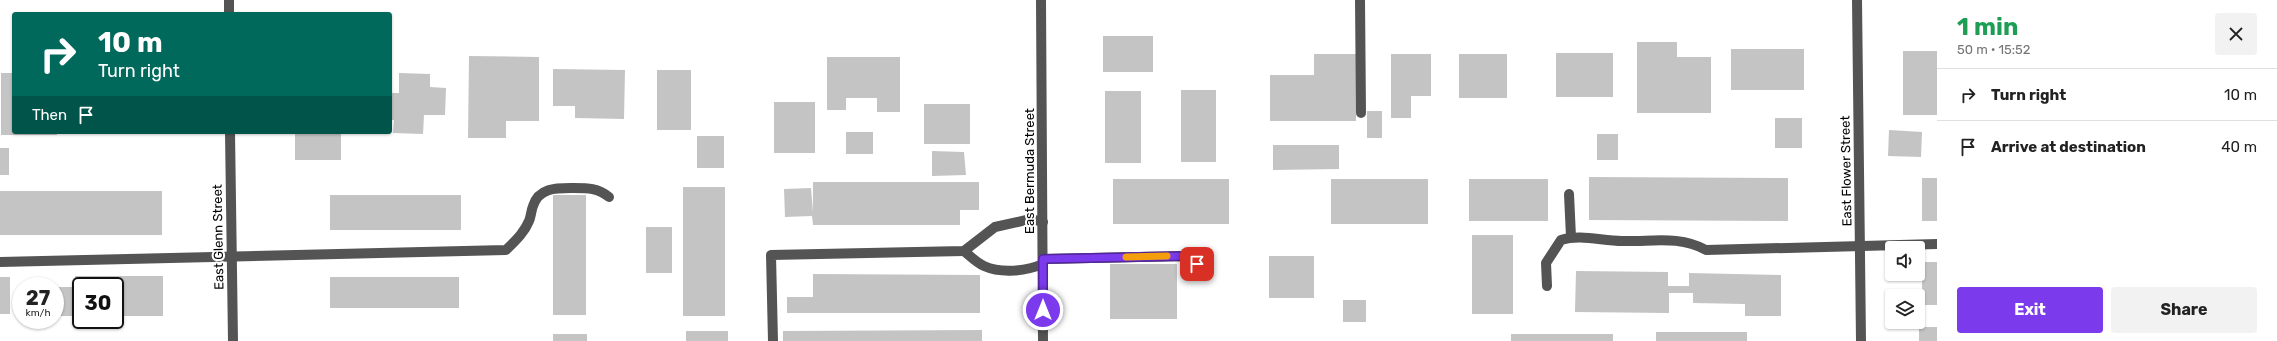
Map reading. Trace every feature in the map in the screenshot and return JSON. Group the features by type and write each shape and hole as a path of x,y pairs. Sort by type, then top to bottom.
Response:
{"street":[{"path":"229,0 229,12"},
{"name":"East Bermuda Street","path":"1041,0 1043,341"},
{"path":"1360,0 1361,113"},
{"name":"East Flower Street","path":"1857,0 1861,341"},
{"name":"East Glenn Street","path":"230,134 232,341"},
{"path":"0,262 506,250 521,235 530,220 533,205 539,195 546,189 589,188 600,190 609,197"},
{"path":"1569,194 1570,237"},
{"path":"773,341 771,255 964,251 994,227 1031,219 1043,222"},
{"path":"1547,286 1546,263 1561,240 1570,237 1622,241 1665,239 1696,244 1706,250 1937,244"},
{"path":"964,251 983,266 996,270 1030,270 1043,261 1186,256 1208,271"}],"building":[{"path":"1103,36 1153,36 1153,72 1103,72"},
{"path":"1637,42 1677,42 1677,57 1711,57 1711,113 1637,113"},
{"path":"1731,49 1804,49 1804,90 1731,90"},
{"path":"1903,51 1937,51 1937,115 1903,115"},
{"path":"1556,53 1613,53 1613,97 1556,97"},
{"path":"1314,54 1356,54 1356,121 1270,121 1270,75 1314,75"},
{"path":"1391,54 1431,54 1431,96 1411,96 1411,118 1391,118"},
{"path":"1459,54 1507,54 1507,98 1459,98"},
{"path":"469,56 539,57 539,121 506,121 506,138 468,138"},
{"path":"827,57 900,57 900,112 877,112 877,98 846,98 846,110 827,110"},
{"path":"553,69 625,70 624,119 575,118 575,106 553,106"},
{"path":"657,70 691,70 691,130 657,130"},
{"path":"1,73 12,73 12,134 57,135 1,135"},
{"path":"399,73 430,74 430,87 446,88 445,115 424,115 423,134 393,133 394,120 392,120 392,93 399,93"},
{"path":"1181,90 1216,90 1216,162 1181,162"},
{"path":"1105,91 1141,91 1141,163 1105,163"},
{"path":"774,102 815,102 815,153 774,153"},
{"path":"924,104 970,104 970,144 924,144"},
{"path":"1367,111 1382,111 1382,138 1367,138"},
{"path":"1775,118 1802,118 1802,148 1775,148"},
{"path":"1889,130 1922,132 1921,157 1888,156"},
{"path":"846,132 873,132 873,154 846,154"},
{"path":"295,134 341,134 341,160 295,160"},
{"path":"1597,134 1618,134 1618,160 1597,160"},
{"path":"697,136 724,136 724,168 697,168"},
{"path":"1273,145 1339,145 1339,169 1273,170"},
{"path":"0,148 9,148 9,175 0,175"},
{"path":"932,151 964,152 966,175 932,176"},
{"path":"1589,177 1788,178 1788,221 1589,220"},
{"path":"1922,178 1937,178 1937,221 1922,221"},
{"path":"1113,179 1229,179 1229,224 1113,224"},
{"path":"1331,179 1428,179 1428,224 1331,224"},
{"path":"1469,179 1548,179 1548,221 1469,221"},
{"path":"813,182 979,182 979,210 960,210 960,225 813,225 812,216 785,217 784,189 811,188 813,212"},
{"path":"683,187 725,187 725,316 683,316"},
{"path":"0,191 162,191 162,235 0,235"},
{"path":"330,195 461,195 461,230 330,230"},
{"path":"553,195 586,195 586,315 553,315"},
{"path":"646,227 672,227 672,273 646,273"},
{"path":"1472,235 1513,235 1513,314 1472,314"},
{"path":"1269,256 1314,256 1314,298 1269,298"},
{"path":"1925,262 1937,262 1937,305 1925,305 1925,289 1922,289 1922,281 1925,281"},
{"path":"1110,264 1177,264 1177,319 1110,319"},
{"path":"1576,271 1668,272 1668,286 1689,286 1689,273 1781,275 1781,316 1745,316 1745,304 1693,303 1693,293 1669,293 1669,313 1575,312"},
{"path":"813,274 980,275 980,313 787,313 787,297 813,297"},
{"path":"163,276 163,316 124,316 124,277 75,277"},
{"path":"0,277 10,277 10,314 0,314"},
{"path":"330,277 459,277 459,308 330,308"},
{"path":"64,287 72,287 72,316 64,316"},
{"path":"1343,300 1366,300 1366,322 1343,322"},
{"path":"1925,327 1937,327 1937,341 1919,341 1919,329 1925,329"},
{"path":"982,330 982,341 783,341 783,331"},
{"path":"686,331 728,331 728,341 686,341"},
{"path":"1656,332 1747,332 1747,341 1656,341"},
{"path":"553,334 587,334 587,341 553,341"},
{"path":"1511,334 1613,334 1613,341 1511,341"}],"slow traffic":[{"path":"1126,257 1167,256"}],"route":[{"path":"1043,310 1043,259 1186,256 1197,264"}]}
